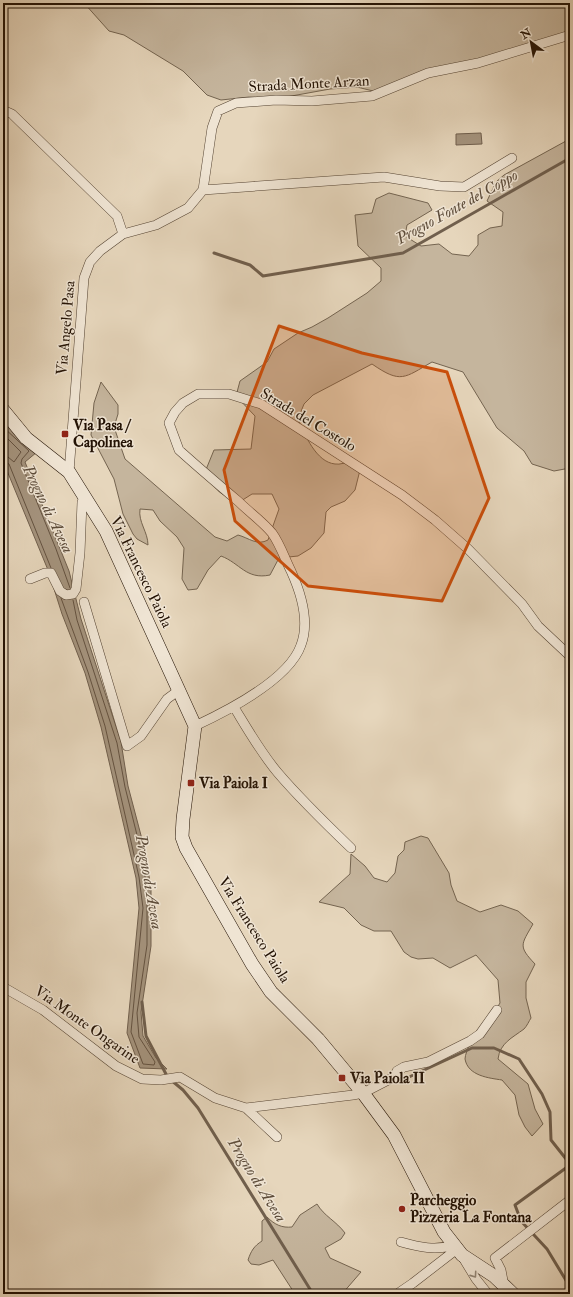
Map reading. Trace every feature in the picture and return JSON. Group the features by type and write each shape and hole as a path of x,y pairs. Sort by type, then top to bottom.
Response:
{"street":[{"name":"Strada Monte Arzan","path":"203,190 212,128 218,111 236,103 276,100 312,101 372,96 428,72 478,63 570,35"},
{"path":"3,110 12,114 117,216 124,234 156,225 188,208 203,190 384,176 440,186 464,187 479,180 512,158"},
{"name":"Via Angelo Pasa","path":"69,472 84,278 90,262 100,251 124,234"},
{"name":"Strada del Costolo","path":"195,726 234,708 266,684 292,660 301,646 304,634 304,615 298,587 272,534 179,450 169,424 175,412 183,403 198,394 229,394 261,404 402,495 468,549 522,604 538,626 570,656"},
{"name":"Via Francesco Paiola","path":"3,410 26,438 69,472 106,531 195,726 183,819 182,837 186,848 252,964 271,992 318,1039 363,1092 394,1135 444,1232 457,1250"},
{"path":"30,579 45,573 51,573 60,591 66,595 73,594 76,590 80,553 82,502 85,497"},
{"path":"84,602 127,746 141,736 167,699 179,690"},
{"path":"234,708 254,741 278,772 304,802 351,848"},
{"name":"Via Monte Ongarine","path":"3,987 44,1010 116,1066 142,1079 161,1080 180,1077 215,1098 246,1108 291,1104 363,1092 394,1077 397,1071 404,1067 428,1062 470,1041 480,1034 497,1010"},
{"path":"246,1108 276,1137"},
{"path":"509,1290 495,1258 570,1200"},
{"path":"401,1242 422,1248 444,1248 457,1250 494,1276 509,1290"},
{"path":"397,1294 413,1284 457,1250"},
{"path":"457,1250 488,1294"}],"highlighted area":[{"path":"279,326 362,353 447,372 489,498 442,601 308,586 235,521 224,470"}],"shaded area":[{"path":"84,3 570,3 570,41 566,35 377,92 357,87 330,89 275,99 249,97 221,100 207,95 183,71 124,35 109,31"},
{"path":"570,136 570,468 554,471 532,464 524,451 497,428 463,372 432,362 408,375 396,376 372,364 313,395 304,404 298,419 312,447 322,458 335,464 351,462 360,470 355,490 345,501 331,507 326,512 324,533 311,548 298,556 279,558 270,575 262,576 249,573 221,556 208,570 197,589 188,590 182,579 184,548 177,537 160,521 153,510 140,509 140,518 148,540 148,545 137,539 123,514 114,479 91,435 94,403 101,382 118,405 118,414 114,427 125,459 215,537 227,541 238,535 257,542 264,542 268,540 279,509 272,494 252,494 241,501 233,499 227,497 219,491 212,484 205,472 214,450 251,449 255,416 236,396 240,381 267,362 274,349 298,333 328,318 367,293 381,281 381,268 358,246 355,215 372,213 376,199 389,193 428,203 432,210 407,225 405,236 421,246 439,244 452,254 469,256 478,245 478,235 490,228 502,226 503,212 487,201 496,182 504,175 566,141"},
{"path":"421,836 428,838 449,873 451,885 457,901 480,912 501,905 518,911 533,924 523,945 526,953 535,964 526,982 526,998 531,1018 524,1029 504,1045 499,1053 498,1059 528,1084 535,1109 543,1124 532,1136 525,1127 519,1115 515,1095 502,1080 485,1077 475,1073 467,1065 465,1059 470,1043 478,1039 500,1003 498,980 476,955 450,968 433,958 418,959 411,957 404,952 391,931 374,931 361,925 344,908 319,902 350,874 351,854 365,866 374,878 387,882 395,873 398,856 404,850 405,842"},
{"path":"317,1204 323,1212 345,1233 341,1239 325,1248 330,1258 361,1272 342,1294 295,1294 273,1260 259,1265 251,1264 248,1260 253,1249 262,1241 262,1221 267,1217 279,1225 292,1227 300,1215"}],"water":[{"path":"481,133 482,144 456,145 456,134"},
{"path":"3,421 37,452 25,462 69,571 81,619 121,742 128,786 143,843 151,887 151,946 141,1012 143,1036 156,1058 167,1069 140,1068 127,1033 139,908 136,878 101,727 85,673 62,614 48,570 3,461"}],"waterway":[{"name":"Progno Fonte del Coppo","path":"214,253 250,265 263,276 403,253 570,158"},
{"name":"Progno di Avesa","path":"142,1002 146,1036 167,1076"},
{"path":"409,1077 472,1048 494,1048 519,1059 542,1094 550,1112 551,1140 570,1164"},
{"name":"Progno di Avesa","path":"171,1080 183,1090 198,1108 313,1294"},
{"path":"570,1165 515,1205 521,1221 547,1249 570,1287"}],"place":[{"name":"Via Pasa / Capolinea","path":"65,434"},
{"name":"Via Paiola I","path":"191,783"},
{"name":"Via Paiola II","path":"342,1078"},
{"name":"Parcheggio Pizzeria La Fontana","path":"402,1209"}]}
